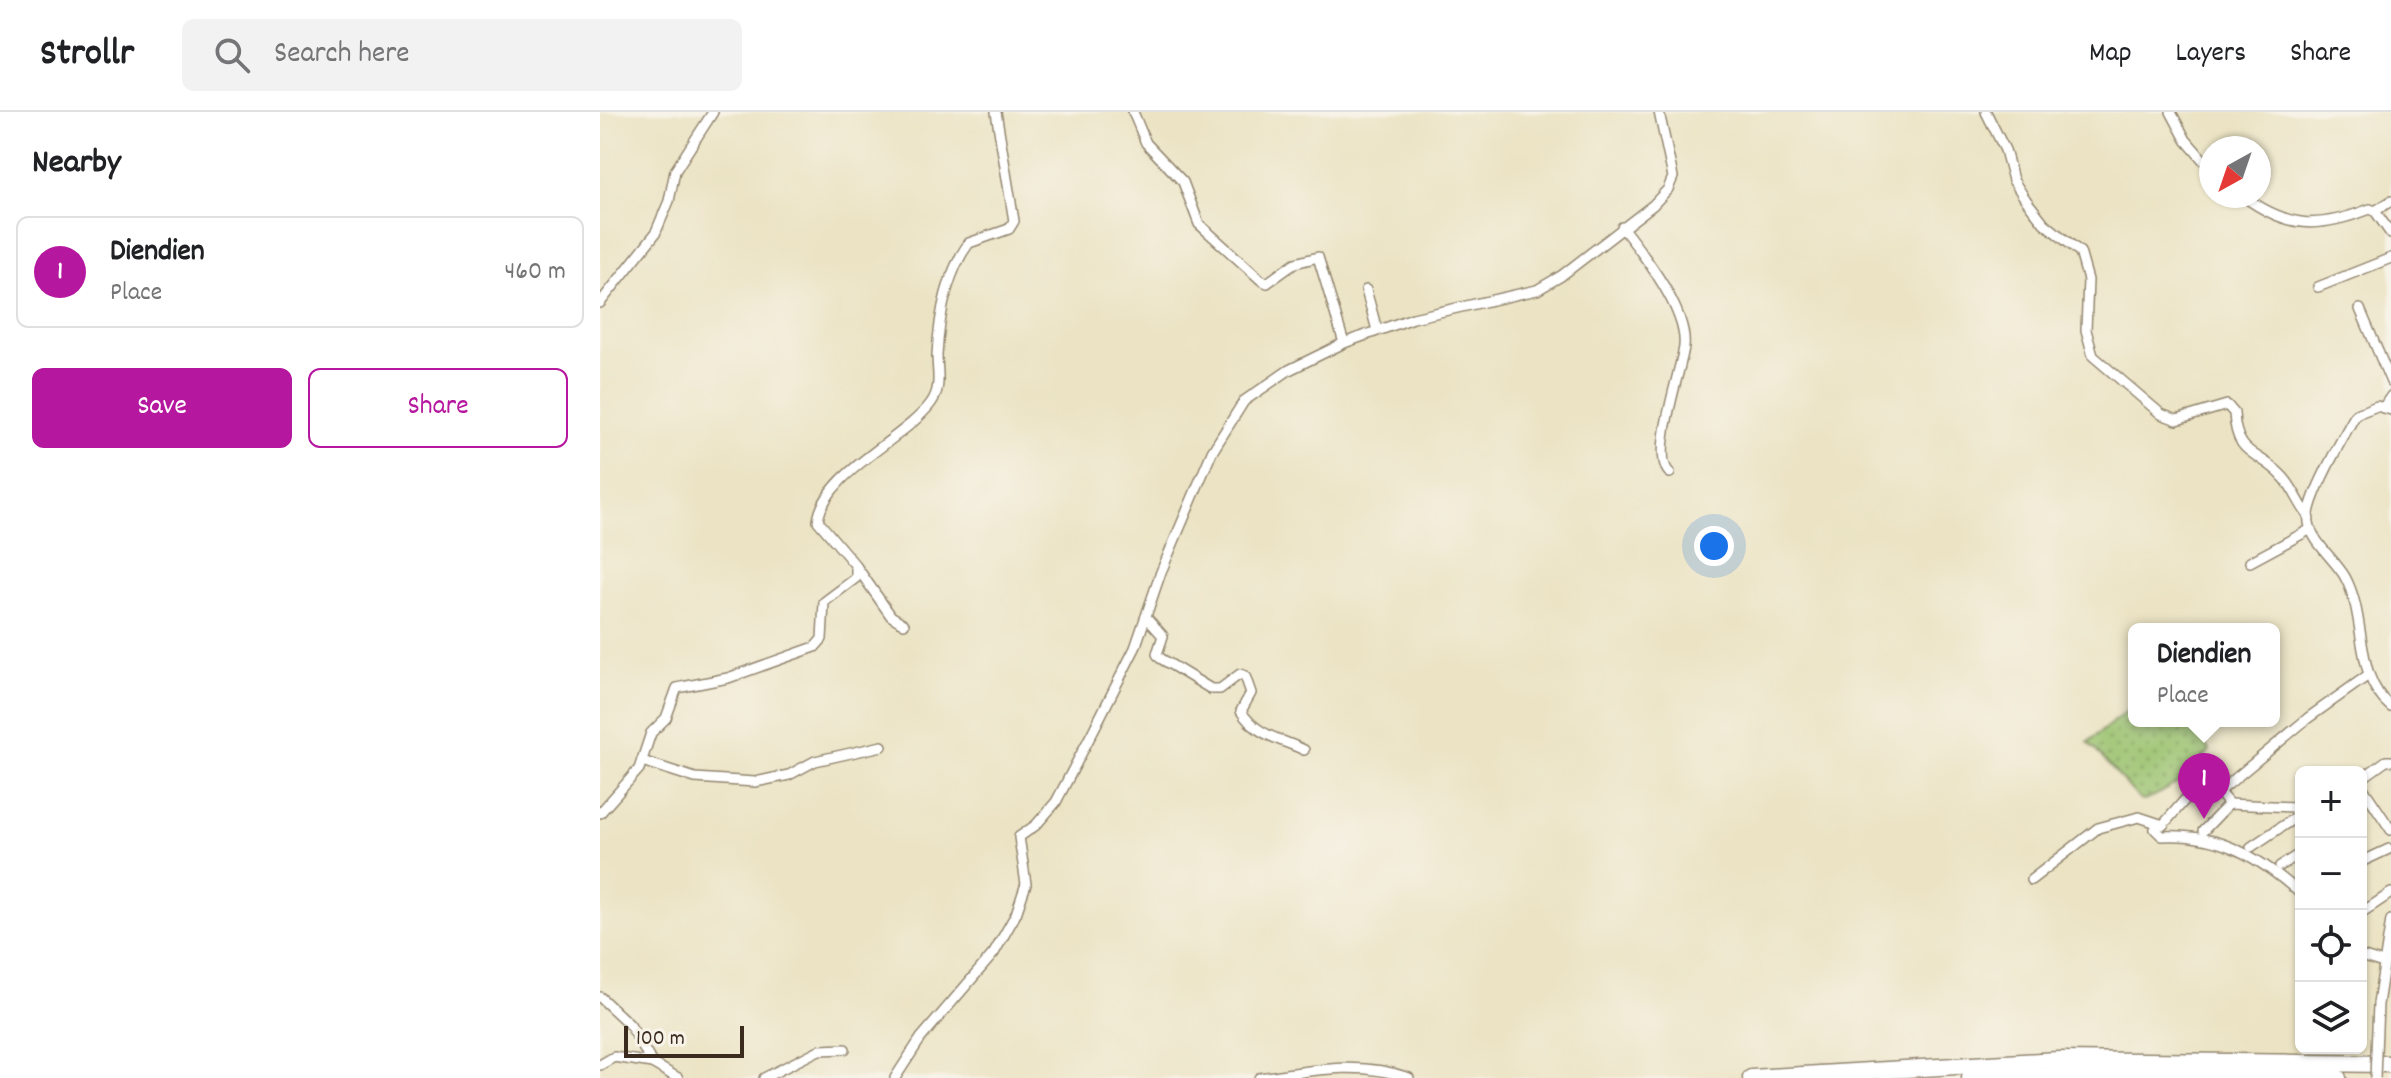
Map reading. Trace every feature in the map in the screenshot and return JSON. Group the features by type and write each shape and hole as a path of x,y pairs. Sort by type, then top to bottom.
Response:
{"highway":[{"path":"1751,1078 1952,1063 2058,1060 2391,1064"},
{"path":"1970,1078 2165,1073 2338,1078"}],"street":[{"path":"600,303 655,234 669,201 675,171 713,112"},
{"path":"904,624 891,616 856,566 824,532 818,517 827,497 931,403 938,385 937,353 944,306 954,269 969,243 1009,229 1014,221 996,112"},
{"path":"1133,112 1146,143 1183,182 1199,224 1261,280 1267,283 1295,263 1318,257 1344,343"},
{"path":"895,1078 921,1038 994,953 1016,914 1026,884 1019,837 1036,825 1056,802 1135,648 1176,535 1212,452 1237,409 1275,379 1344,343 1413,318 1537,290 1658,200 1672,181 1659,112"},
{"path":"1986,112 2005,150 2013,180 2026,200 2044,223 2080,252 2088,280 2086,330 2093,356 2161,414 2177,420 2227,405 2234,413 2234,426 2244,449 2281,475 2308,515 2311,529 2345,577 2362,629 2367,676 2381,699 2391,707"},
{"path":"2171,112 2186,140 2199,155"},
{"path":"2375,211 2391,201"},
{"path":"2259,208 2287,222 2319,224 2370,209 2375,211 2391,234"},
{"path":"1622,227 1660,281 1684,341 1675,398 1661,447 1665,468 1670,473"},
{"path":"2318,287 2391,258"},
{"path":"1366,290 1377,330"},
{"path":"2360,309 2391,382"},
{"path":"2308,515 2338,445 2356,414 2367,407 2387,409 2391,396"},
{"path":"2250,562 2311,529"},
{"path":"600,813 642,761 652,731 666,718 677,688 728,678 818,645 824,635 824,602 853,583 856,566"},
{"path":"1147,618 1163,636 1157,654 1160,658 1211,689 1220,689 1240,674 1245,676 1251,693 1241,711 1244,717 1274,741 1304,750"},
{"path":"2219,792 2308,718 2367,676"},
{"path":"642,761 695,778 755,782 789,775 815,761 882,746"},
{"path":"2367,777 2386,761 2391,761"},
{"path":"2295,814 2229,804 2202,780 2174,813 2155,829 2162,836 2239,847 2267,864 2295,889"},
{"path":"2367,792 2391,832 2387,843 2390,850 2367,857"},
{"path":"2203,831 2229,804"},
{"path":"2251,847 2295,816"},
{"path":"2031,880 2098,828 2139,817 2158,825"},
{"path":"2280,866 2295,857"},
{"path":"2366,910 2391,893"},
{"path":"2375,1078 2378,1004 2391,920"},
{"path":"2367,958 2383,963"},
{"path":"600,997 630,1025 652,1063"},
{"path":"764,1078 819,1050 845,1049"},
{"path":"600,1065 614,1057 652,1063 678,1078"},
{"path":"1259,1078 1342,1067 1393,1072 1409,1078"}],"green space":[{"path":"2128,710 2128,727 2210,727 2201,738 2210,751 2181,781 2141,801 2088,742"}],"place":[{"name":"Diendien","path":"2204,819"}]}
